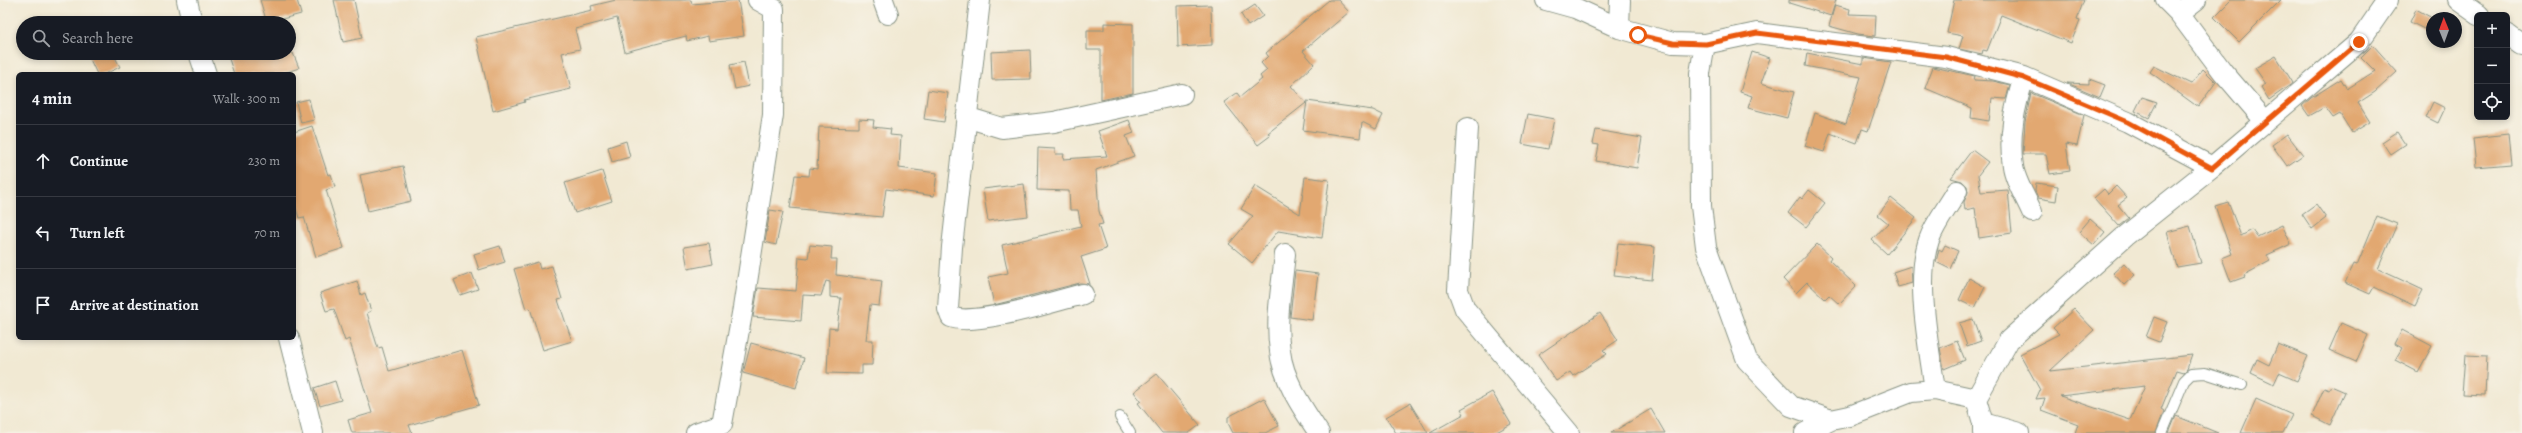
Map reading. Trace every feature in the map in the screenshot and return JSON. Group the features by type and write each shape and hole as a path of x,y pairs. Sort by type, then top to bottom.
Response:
{"street":[{"path":"187,0 190,16"},
{"path":"696,433 722,424 743,308 773,115 774,9 758,0"},
{"path":"980,0 952,247 948,309 951,317 956,319 984,318 1083,294"},
{"path":"1546,0 1575,8 1618,28 1673,43 1706,44 1757,33 1946,57 2024,78 2128,122 2212,168"},
{"path":"1618,28 1620,0"},
{"path":"2196,0 2172,6 2223,72 2265,121"},
{"path":"2019,433 1983,428 1976,400 2009,340 2124,237 2212,168 2359,42 2388,0"},
{"path":"2458,0 2475,12"},
{"path":"2510,36 2522,45"},
{"path":"1706,44 1700,73 1701,206 1708,255 1747,360 1791,406 1831,420"},
{"path":"201,60 205,72"},
{"path":"2024,78 2015,106 2011,135 2013,167 2032,212"},
{"path":"966,117 1002,128 1062,120 1182,94"},
{"path":"1468,128 1458,290 1465,309 1569,433"},
{"path":"1935,390 1926,322 1923,271 1929,239 1957,191"},
{"path":"1285,254 1279,316 1280,352 1289,381 1319,433"},
{"path":"289,340 306,412 313,433"},
{"path":"1805,433 1831,420 1850,416 1911,392 1935,390 1976,400"}],"lane":[{"path":"2162,433 2184,381 2192,374 2205,373 2242,385"},
{"path":"1120,417 1130,433"}],"building":[{"path":"260,0 297,0 301,14 293,16 265,16"},
{"path":"334,0 354,0 362,38 343,42"},
{"path":"616,0 691,0 692,4 738,0 744,36 709,41 708,36 687,41 686,36 625,52 617,18 575,29 580,49 562,53 571,89 524,100 525,102 493,111 476,37 592,10 591,6"},
{"path":"1329,0 1338,0 1349,12 1303,51 1314,64 1291,86 1306,103 1268,133 1270,136 1258,145 1224,102 1237,93 1240,97 1262,79 1260,76 1267,70 1261,63 1268,56 1266,53"},
{"path":"1789,0 1836,0 1831,16 1789,3"},
{"path":"1954,0 2084,0 2077,19 2080,20 2071,43 2001,15 1987,51 1983,50 1982,54 1959,49 1963,36 1947,33"},
{"path":"2231,0 2281,0 2239,42 2214,17"},
{"path":"1211,5 1212,45 1178,47 1177,6"},
{"path":"1255,5 1263,16 1248,26 1241,14"},
{"path":"1835,5 1850,9 1849,14 1876,15 1875,36 1858,34 1829,26"},
{"path":"2416,9 2426,15 2426,30 2410,22"},
{"path":"1104,23 1133,24 1133,93 1101,100 1101,50 1087,50 1087,30 1104,30"},
{"path":"2373,45 2397,72 2375,92 2358,103 2370,122 2352,133 2340,114 2333,118 2325,107 2309,116 2302,106 2311,98 2341,79 2347,89 2375,71 2361,57"},
{"path":"1030,50 1031,79 992,80 991,52"},
{"path":"1752,52 1770,58 1761,83 1794,92 1787,118 1748,108 1752,96 1740,92"},
{"path":"1807,53 1863,64 1863,58 1891,62 1868,131 1862,129 1857,143 1830,133 1824,152 1805,146 1815,113 1846,124 1861,77 1805,66"},
{"path":"2276,56 2293,83 2269,100 2261,87 2266,84 2255,68"},
{"path":"90,60 116,60 120,67 109,72 96,72"},
{"path":"229,60 296,60 299,68 287,72 233,72"},
{"path":"744,62 749,86 735,89 730,65"},
{"path":"2154,66 2191,84 2203,69 2216,82 2198,107 2150,72"},
{"path":"1933,67 1975,76 1974,80 1993,81 2010,85 2006,99 1992,98 1989,121 1971,118 1972,108 1925,88"},
{"path":"2089,79 2105,85 2100,97 2067,83 2089,84"},
{"path":"928,90 948,93 944,122 924,119"},
{"path":"2031,93 2084,115 2077,146 2066,144 2070,171 2050,174 2046,154 2023,154 2025,122"},
{"path":"2142,97 2157,102 2149,118 2135,111"},
{"path":"309,99 314,120 301,123 296,102"},
{"path":"1307,101 1373,110 1383,115 1376,129 1362,122 1360,138 1303,130"},
{"path":"2433,102 2445,108 2438,123 2426,117"},
{"path":"1528,114 1554,119 1548,149 1522,144"},
{"path":"859,119 874,120 873,127 891,129 890,135 901,136 899,168 937,173 934,196 886,189 882,217 790,208 795,175 809,176 810,168 817,169 819,127 859,128"},
{"path":"1129,120 1134,133 1126,136 1134,156 1096,170 1099,211 1103,224 1098,225 1106,249 1081,257 1090,284 1080,283 994,305 988,277 1008,273 1002,245 1081,226 1078,210 1070,210 1069,191 1037,190 1038,148 1055,149 1055,154 1064,154 1063,159 1107,156 1098,131"},
{"path":"312,126 328,175 331,174 335,187 326,190 344,248 316,257 304,217 299,218 296,208 296,131"},
{"path":"1596,130 1642,138 1637,168 1596,161 1599,145 1593,144"},
{"path":"2397,132 2405,144 2390,154 2382,142"},
{"path":"2287,134 2303,155 2287,166 2272,145"},
{"path":"2508,134 2511,164 2476,167 2473,138"},
{"path":"626,141 630,157 612,162 608,147"},
{"path":"1972,150 1988,162 1978,175 1981,192 2008,190 2012,233 1979,238 1975,208 1965,210 1964,202 1968,192 1967,186 1962,181 1951,178"},
{"path":"403,166 411,201 368,211 360,175"},
{"path":"602,171 612,201 575,213 565,183"},
{"path":"1305,177 1329,180 1322,238 1278,231 1252,263 1229,244 1253,216 1241,209 1255,186 1300,214"},
{"path":"2036,183 2058,186 2056,201 2038,198 2035,191"},
{"path":"1024,184 1028,216 988,221 983,189"},
{"path":"2116,186 2127,198 2118,205 2129,218 2119,226 2094,198 2104,189 2108,194"},
{"path":"1809,190 1825,203 1806,227 1788,213 1800,197 1802,199"},
{"path":"1891,198 1916,218 1887,254 1872,240 1888,223 1878,215"},
{"path":"2228,202 2241,236 2252,230 2257,237 2282,225 2291,244 2267,255 2270,261 2244,275 2245,277 2231,282 2222,258 2232,254 2215,206"},
{"path":"2316,204 2326,218 2312,229 2302,214"},
{"path":"770,210 783,212 776,245 765,242"},
{"path":"2377,216 2397,224 2378,269 2423,290 2415,306 2374,287 2370,294 2345,283 2354,264 2357,265"},
{"path":"2090,219 2105,232 2094,245 2079,232"},
{"path":"2190,226 2201,263 2177,267 2167,232"},
{"path":"709,243 713,264 688,269 684,247"},
{"path":"1618,243 1655,247 1652,280 1614,276"},
{"path":"1817,244 1831,257 1829,260 1856,286 1839,304 1829,295 1825,299 1807,282 1796,293 1783,279"},
{"path":"810,245 832,247 831,259 837,259 836,275 882,281 879,306 870,305 866,340 873,340 872,365 862,365 862,374 827,373 829,328 837,329 841,298 830,297 830,282 826,281 821,296 803,295 801,321 753,317 758,288 796,291 799,257 808,258"},
{"path":"1945,245 1958,251 1950,269 1936,262 1939,249 1942,251"},
{"path":"500,246 505,262 479,270 474,254"},
{"path":"538,262 540,269 552,266 562,299 558,300 572,341 543,350 530,308 526,309 514,269"},
{"path":"2124,263 2135,275 2124,285 2113,273"},
{"path":"1911,266 1912,283 1898,287 1893,272"},
{"path":"1295,271 1318,274 1312,320 1290,317"},
{"path":"472,273 478,289 460,295 454,280"},
{"path":"1969,278 1985,287 1975,308 1959,300"},
{"path":"357,281 361,295 365,293 371,311 367,313 378,348 382,347 389,371 462,350 479,405 409,425 412,433 352,433 348,420 372,413 349,339 345,341 334,309 326,311 320,293"},
{"path":"2074,309 2094,330 2050,371 2192,355 2187,369 2184,372 2177,370 2161,409 2164,411 2156,433 2075,433 2078,424 2041,410 2045,398 2036,399 2040,390 2020,354 2059,334 2053,328","holes":["2145,386 2130,420 2060,396"]},
{"path":"1600,313 1618,340 1603,350 1607,354 1573,376 1570,372 1556,381 1538,355"},
{"path":"2154,317 2167,322 2159,342 2146,337"},
{"path":"1973,319 1981,341 1967,346 1959,323"},
{"path":"2341,323 2368,335 2356,362 2329,350"},
{"path":"2402,330 2432,346 2418,372 2395,360 2402,348 2395,344"},
{"path":"1957,341 1965,360 1944,369 1940,348"},
{"path":"751,343 804,358 796,388 743,373"},
{"path":"2278,344 2308,356 2297,381 2279,373 2274,384 2251,373 2257,359 2269,365"},
{"path":"2465,355 2487,356 2485,395 2462,394"},
{"path":"1157,374 1200,425 1189,433 1162,433 1138,403 1141,401 1134,392"},
{"path":"335,381 341,400 320,406 314,388"},
{"path":"2331,386 2345,392 2330,425 2312,416 2324,388 2329,390"},
{"path":"1492,392 1511,424 1495,433 1430,433 1464,414 1461,409"},
{"path":"1264,398 1279,426 1265,433 1233,433 1228,423 1228,417"},
{"path":"2256,399 2292,415 2283,433 2241,433"},
{"path":"1410,403 1428,433 1396,433 1386,417"},
{"path":"1651,409 1665,433 1611,433"},
{"path":"2176,416 2218,433 2169,433"}],"route":[{"path":"1638,35 1673,43 1706,44 1757,33 1946,57 2024,78 2128,122 2212,168 2359,42"}]}
